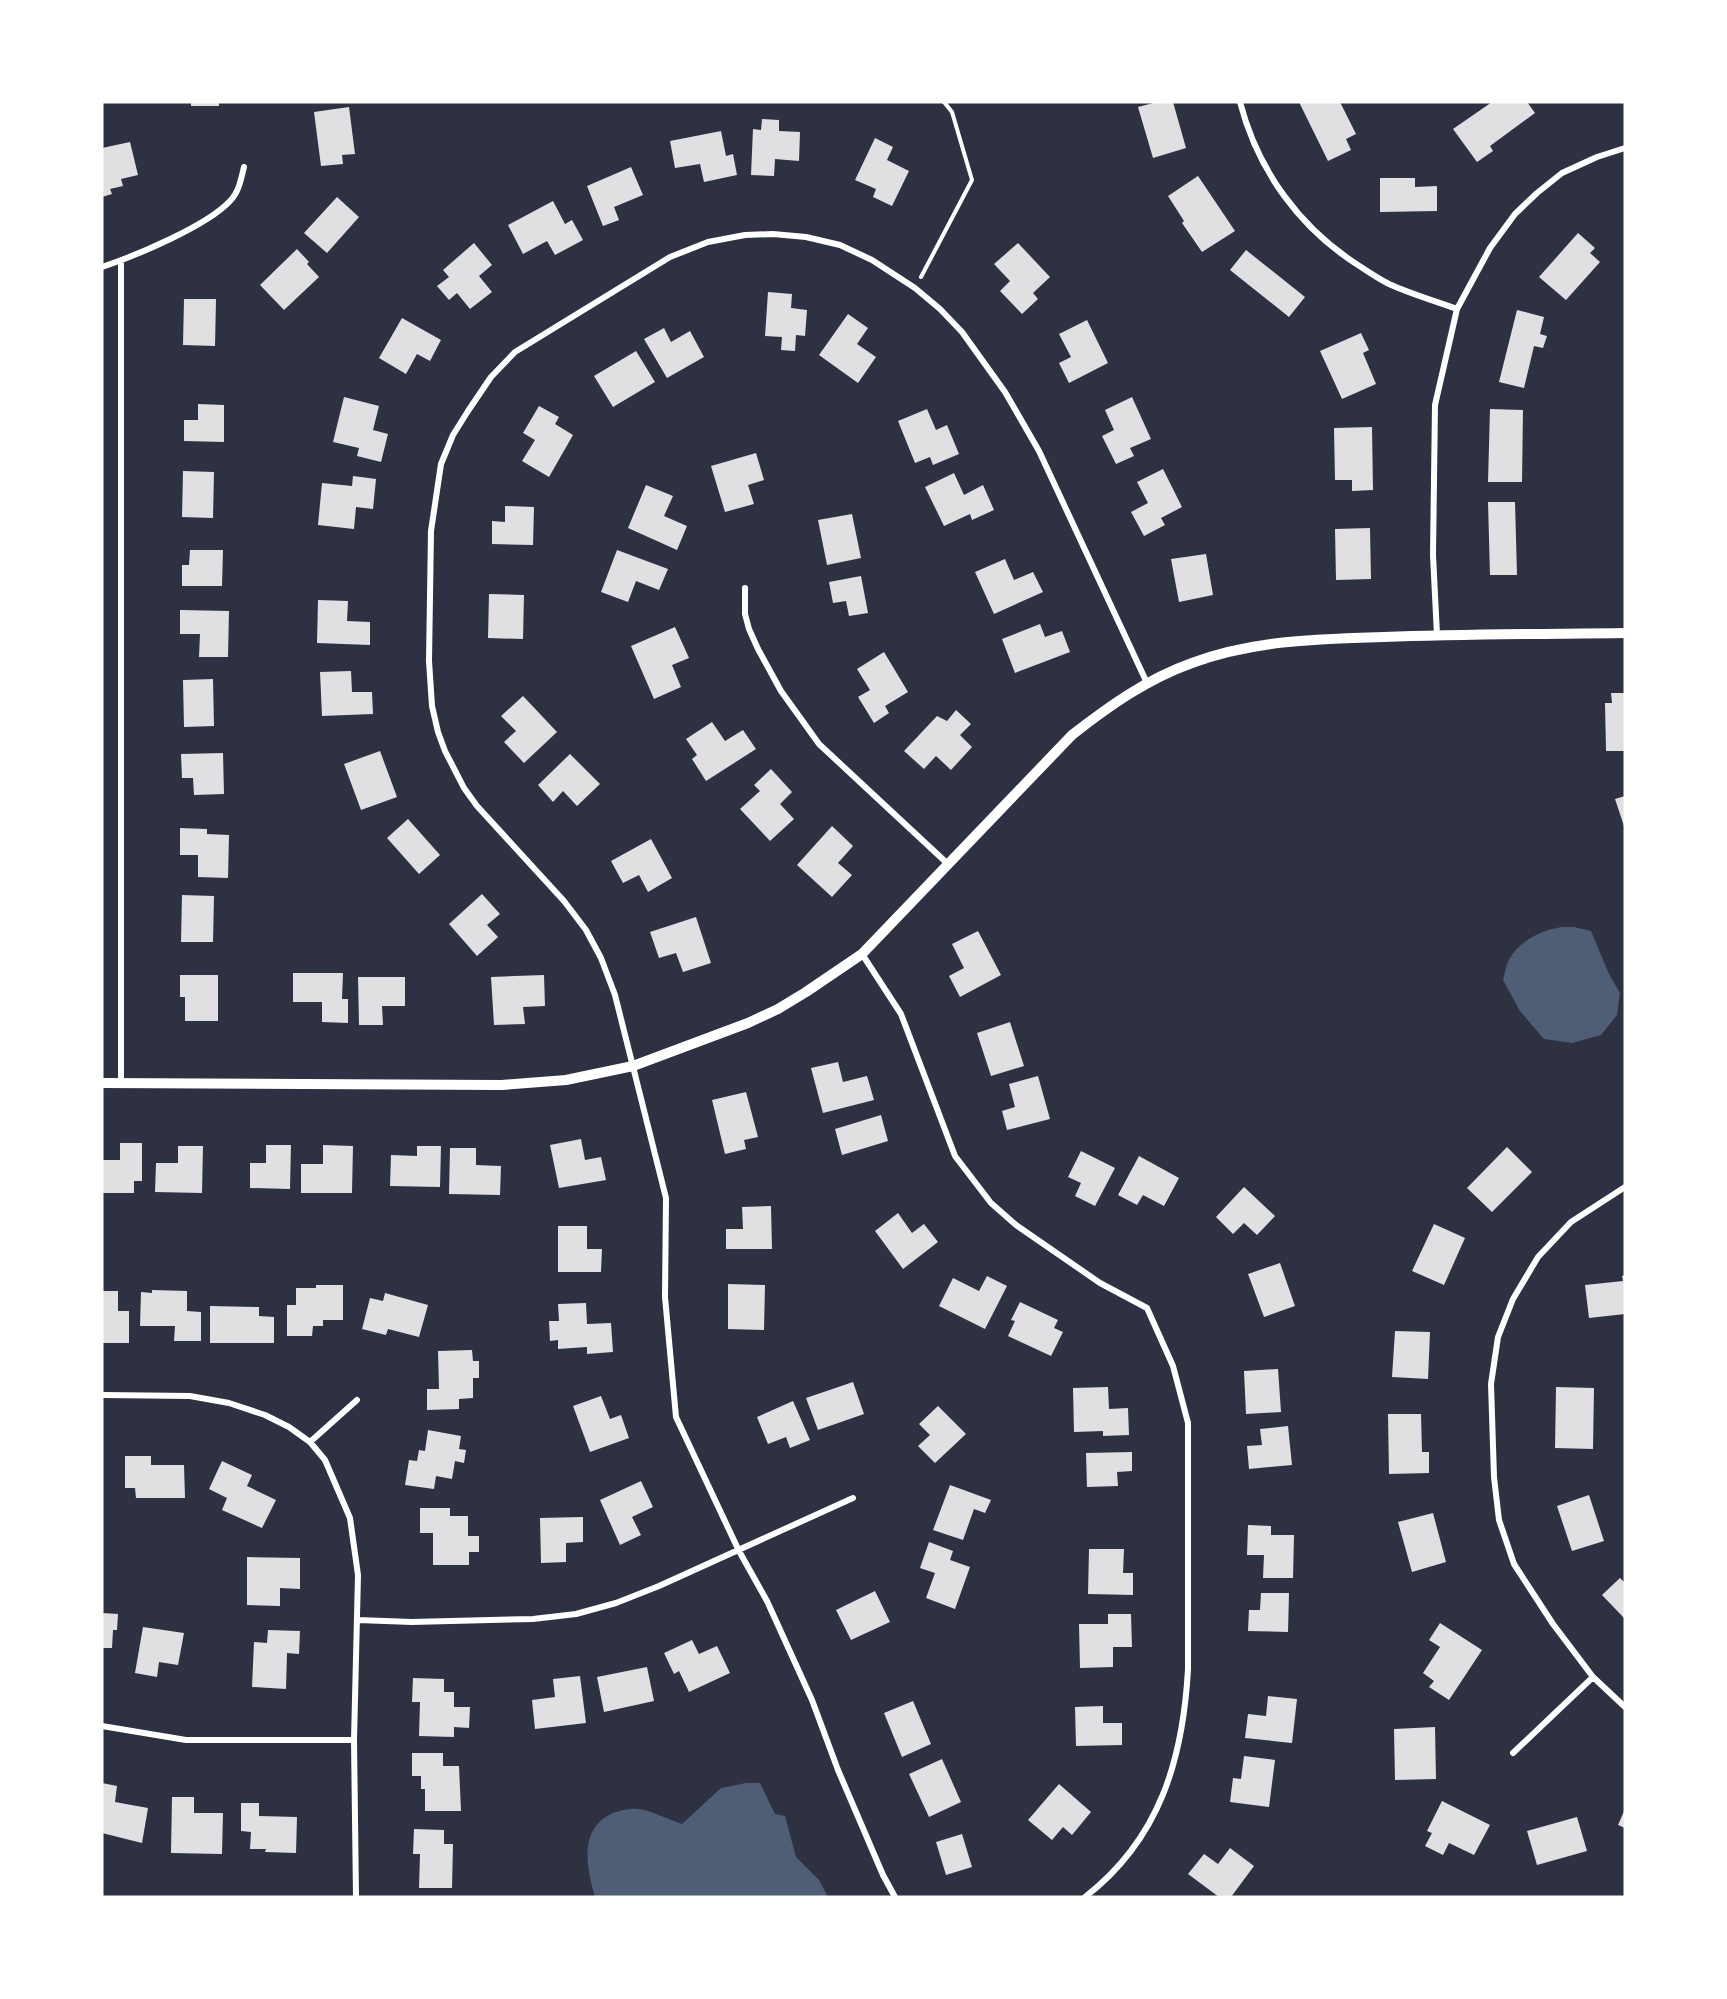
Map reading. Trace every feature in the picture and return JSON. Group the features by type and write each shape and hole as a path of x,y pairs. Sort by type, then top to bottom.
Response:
{"street":[{"path":"1240,102 1247,130 1262,163 1300,217 1323,240 1387,283 1457,309"},
{"path":"1437,635 1433,555 1435,405 1457,309 1490,248 1515,214 1529,200 1562,173 1597,157 1625,148"},
{"path":"102,267 120,261 210,218 231,201 239,187 244,167"},
{"path":"895,1897 883,1875 842,1780 812,1700 767,1601 739,1551 676,1417 665,1297 666,1198 615,995 601,958 586,930 564,901 470,797 445,751 438,732 432,706 429,661 430,555 431,531 441,464 453,435 490,377 515,352 670,257 708,242 754,234 806,237 840,245 872,260 915,288 962,332 1005,392 1039,451 1146,683"},
{"path":"120,261 121,1083"},
{"path":"745,588 745,614 758,649 781,691 819,744 948,865"},
{"path":"102,1083 502,1085 566,1080 633,1066 702,1042 758,1019 806,992 862,954 1071,735 1146,683 1193,662 1246,648 1293,640 1437,635 1625,633"},
{"path":"862,954 901,1014 955,1156 991,1203 1016,1225 1100,1282 1147,1308 1173,1366 1188,1423 1188,1669 1186,1706 1180,1743 1172,1774 1160,1804 1144,1832 1097,1888 1085,1897"},
{"path":"1625,1186 1571,1222 1538,1257 1513,1299 1498,1337 1491,1384 1494,1477 1499,1520 1514,1564 1553,1624 1593,1677 1625,1707"},
{"path":"102,1395 190,1396 230,1403 281,1423 310,1442 325,1460 350,1518 358,1575 354,1740 356,1897"},
{"path":"310,1442 357,1400"},
{"path":"358,1620 412,1622 533,1619 576,1614 616,1603 659,1586 853,1498"},
{"path":"1513,1753 1593,1677"},
{"path":"102,1726 186,1740 354,1740"}],"path":[{"path":"915,288 972,180 952,112 944,102"}],"water":[{"path":"1562,927 1591,931 1609,974 1620,993 1617,1015 1601,1035 1572,1043 1544,1039 1520,1011 1503,980 1509,960 1520,946 1540,933"},
{"path":"760,1783 775,1814 785,1816 796,1857 819,1880 828,1897 595,1897 589,1874 588,1851 593,1830 601,1821 611,1814 635,1809 649,1811 682,1824 721,1788"}],"building":[{"path":"191,102 219,102 219,106 191,106"},
{"path":"1157,102 1173,102 1186,148 1153,158 1138,107"},
{"path":"1299,102 1340,102 1356,134 1346,139 1351,150 1328,161"},
{"path":"1492,102 1527,102 1535,113 1490,146 1493,151 1477,162 1453,129"},
{"path":"349,107 355,154 342,155 343,164 321,166 314,112"},
{"path":"762,119 779,120 779,131 800,132 799,161 775,159 774,176 751,175 753,129 761,130"},
{"path":"721,131 726,156 733,154 737,175 704,182 700,164 675,168 670,141"},
{"path":"875,138 893,147 887,160 909,171 892,206 873,197 876,189 855,180"},
{"path":"130,142 138,175 121,179 123,186 110,189 112,194 102,197 102,148"},
{"path":"631,167 643,195 614,207 619,220 603,226 587,186"},
{"path":"1198,176 1235,231 1202,252 1182,223 1184,221 1168,196"},
{"path":"1380,178 1415,178 1415,187 1437,186 1437,211 1380,212"},
{"path":"337,197 359,217 327,253 304,233"},
{"path":"553,201 565,224 572,220 583,240 555,255 547,241 523,254 508,225"},
{"path":"1578,233 1595,248 1590,253 1600,262 1566,300 1539,277"},
{"path":"474,243 492,265 479,276 492,292 470,309 457,293 449,300 437,286 449,277 443,270"},
{"path":"1018,243 1050,277 1033,293 1038,299 1022,314 1000,291 1010,281 994,264"},
{"path":"297,249 319,277 284,310 260,285"},
{"path":"1246,250 1305,297 1289,317 1230,270"},
{"path":"768,292 792,294 791,308 807,310 805,336 796,335 795,351 781,350 782,337 765,336"},
{"path":"184,299 216,299 215,346 183,345"},
{"path":"1517,310 1544,317 1540,334 1547,336 1543,348 1534,346 1524,388 1499,382"},
{"path":"848,314 868,328 857,344 876,357 858,383 819,355"},
{"path":"402,318 441,340 430,361 417,354 406,374 379,358"},
{"path":"1087,320 1108,363 1069,383 1059,363 1071,357 1059,334"},
{"path":"664,328 671,342 690,331 704,357 667,378 644,339"},
{"path":"1361,333 1369,350 1363,353 1376,384 1342,399 1320,351"},
{"path":"636,351 655,382 613,407 594,376"},
{"path":"344,397 379,406 373,430 388,434 381,462 357,456 359,448 333,442"},
{"path":"1132,397 1151,439 1130,448 1134,456 1116,464 1102,436 1114,430 1105,410"},
{"path":"198,404 224,405 224,442 184,441 184,420 198,420"},
{"path":"539,406 559,417 555,424 573,435 549,477 522,461 535,440 523,433"},
{"path":"927,409 936,430 947,425 959,454 933,465 930,457 915,463 898,421"},
{"path":"1490,409 1523,410 1522,482 1488,482"},
{"path":"1372,427 1373,490 1352,491 1352,480 1335,480 1334,428"},
{"path":"756,453 764,480 748,485 754,504 725,512 711,466"},
{"path":"1163,469 1182,507 1161,518 1165,525 1144,536 1131,512 1148,503 1137,482"},
{"path":"183,471 214,472 213,518 182,517"},
{"path":"954,473 964,495 983,485 994,510 972,520 970,514 944,526 925,487"},
{"path":"353,476 376,479 373,509 356,507 354,529 318,525 322,483 352,486"},
{"path":"646,485 673,496 664,516 687,526 677,550 628,528"},
{"path":"1488,502 1515,502 1517,575 1490,575"},
{"path":"505,506 534,507 533,545 492,544 492,521 505,522"},
{"path":"852,514 861,558 827,565 818,520"},
{"path":"1370,528 1371,579 1336,580 1335,529"},
{"path":"190,550 223,550 222,586 182,586 182,565 189,565"},
{"path":"617,550 668,569 659,590 636,581 628,602 601,592"},
{"path":"1206,554 1213,595 1179,602 1171,559"},
{"path":"1005,559 1014,580 1033,572 1043,592 994,614 975,572"},
{"path":"861,576 868,613 849,616 846,601 833,603 829,582"},
{"path":"489,594 524,595 523,639 488,638"},
{"path":"318,600 348,601 347,621 370,622 370,645 317,643"},
{"path":"180,610 229,611 228,657 199,657 200,634 180,634"},
{"path":"1040,624 1045,637 1062,631 1070,652 1015,673 1002,639"},
{"path":"675,627 689,658 672,665 681,687 654,699 631,646"},
{"path":"884,652 908,692 885,706 889,713 874,723 858,697 870,690 857,669"},
{"path":"351,671 352,692 372,692 373,714 322,716 320,672"},
{"path":"213,679 214,726 184,727 183,680"},
{"path":"1611,693 1625,693 1625,751 1606,751 1605,703 1612,703"},
{"path":"523,696 557,732 524,763 504,742 516,731 501,716"},
{"path":"956,710 971,724 960,735 972,747 951,770 936,756 924,769 904,751 937,716 947,721"},
{"path":"712,722 725,741 743,730 756,749 706,781 692,759 697,755 686,739"},
{"path":"380,751 397,797 361,810 344,764"},
{"path":"223,753 224,794 194,795 193,778 182,778 181,754"},
{"path":"570,754 600,784 577,806 563,791 553,802 538,785"},
{"path":"771,769 792,792 780,804 794,819 770,841 740,809 760,791 754,785"},
{"path":"1625,796 1625,829 1615,799"},
{"path":"408,819 440,855 419,874 387,838"},
{"path":"832,826 853,846 838,863 852,875 832,897 797,865"},
{"path":"180,828 207,829 207,834 229,835 228,878 198,877 198,855 180,855"},
{"path":"651,839 672,878 648,892 639,875 623,883 611,861"},
{"path":"482,894 500,914 487,925 498,937 477,956 449,924"},
{"path":"182,895 214,896 213,942 181,942"},
{"path":"696,917 711,963 683,972 676,953 659,958 650,932"},
{"path":"978,931 1001,975 960,997 949,976 964,968 952,944"},
{"path":"293,973 343,973 342,999 348,999 348,1023 322,1022 322,1002 293,1002"},
{"path":"180,975 218,975 218,1021 185,1021 185,997 180,997"},
{"path":"544,975 545,1006 523,1007 525,1024 494,1025 491,977"},
{"path":"358,977 405,977 405,1006 382,1006 383,1025 359,1025"},
{"path":"1010,1022 1024,1066 991,1076 977,1033"},
{"path":"838,1062 843,1082 867,1076 874,1100 823,1113 811,1068"},
{"path":"1038,1076 1050,1119 1007,1130 1002,1111 1015,1107 1009,1084"},
{"path":"746,1092 758,1137 744,1140 746,1149 725,1154 712,1100"},
{"path":"881,1115 888,1141 842,1155 835,1129"},
{"path":"581,1139 585,1160 601,1157 606,1180 559,1188 550,1145"},
{"path":"120,1143 142,1143 142,1181 134,1181 134,1193 102,1193 102,1160 120,1160"},
{"path":"266,1145 291,1145 290,1189 250,1188 250,1163 266,1163"},
{"path":"323,1145 353,1146 352,1193 301,1193 301,1164 323,1164"},
{"path":"178,1146 203,1146 202,1193 155,1192 156,1163 178,1163"},
{"path":"417,1146 441,1146 440,1187 390,1186 391,1155 417,1156"},
{"path":"1507,1147 1532,1172 1492,1212 1467,1188"},
{"path":"450,1148 476,1148 476,1165 501,1166 500,1195 449,1194"},
{"path":"1081,1151 1115,1168 1095,1206 1075,1196 1081,1183 1068,1177"},
{"path":"1139,1156 1179,1178 1164,1206 1143,1195 1137,1205 1118,1195"},
{"path":"1244,1187 1275,1216 1257,1235 1244,1223 1233,1234 1216,1217"},
{"path":"771,1206 772,1249 726,1249 726,1229 743,1229 742,1207"},
{"path":"898,1213 912,1233 924,1224 938,1242 903,1269 875,1231"},
{"path":"1434,1224 1465,1238 1444,1285 1412,1271"},
{"path":"558,1226 587,1226 587,1249 602,1249 601,1272 558,1272"},
{"path":"1280,1263 1295,1306 1264,1317 1248,1274"},
{"path":"1625,1275 1625,1314 1589,1318 1585,1285 1623,1281 1622,1276"},
{"path":"987,1276 1007,1286 985,1329 939,1306 953,1278 979,1291"},
{"path":"728,1284 765,1285 764,1330 728,1329"},
{"path":"316,1285 343,1285 343,1320 323,1320 323,1326 313,1326 312,1336 287,1336 287,1305 296,1305 296,1288 316,1288"},
{"path":"152,1290 187,1291 187,1311 201,1312 201,1341 174,1341 175,1326 140,1326 141,1292 152,1293"},
{"path":"102,1291 118,1291 118,1311 129,1311 129,1343 103,1343"},
{"path":"385,1293 428,1305 419,1337 388,1329 386,1335 362,1329 370,1298 383,1301"},
{"path":"1020,1302 1058,1320 1054,1328 1063,1332 1051,1356 1008,1336 1015,1321 1011,1320"},
{"path":"586,1303 587,1324 611,1323 613,1352 587,1354 587,1347 558,1349 558,1340 550,1341 549,1321 559,1321 558,1304"},
{"path":"210,1306 259,1307 259,1316 274,1317 274,1343 210,1343"},
{"path":"1395,1331 1430,1332 1428,1379 1392,1377"},
{"path":"472,1350 473,1361 479,1361 479,1378 473,1378 473,1398 459,1399 459,1409 427,1410 427,1389 439,1389 438,1351"},
{"path":"1278,1369 1281,1412 1246,1414 1244,1371"},
{"path":"853,1382 864,1414 818,1430 806,1398"},
{"path":"1108,1387 1109,1409 1128,1408 1129,1435 1103,1436 1103,1431 1074,1432 1073,1388"},
{"path":"1556,1387 1594,1388 1593,1449 1555,1448"},
{"path":"601,1396 610,1419 621,1415 629,1438 590,1452 573,1406"},
{"path":"793,1401 810,1440 790,1448 786,1437 768,1444 757,1417"},
{"path":"938,1406 966,1434 935,1463 918,1446 930,1435 919,1424"},
{"path":"1388,1414 1421,1414 1422,1452 1429,1452 1429,1473 1389,1474"},
{"path":"1288,1426 1292,1465 1249,1469 1247,1446 1262,1445 1260,1429"},
{"path":"428,1430 461,1436 459,1449 466,1450 464,1463 455,1461 452,1479 436,1476 434,1489 405,1485 409,1460 417,1461 419,1450 425,1451"},
{"path":"1132,1452 1132,1471 1117,1472 1118,1486 1087,1487 1086,1453"},
{"path":"125,1456 151,1456 151,1465 184,1465 185,1498 136,1498 135,1488 125,1488"},
{"path":"222,1461 252,1475 247,1486 276,1500 262,1528 222,1510 227,1498 209,1489"},
{"path":"641,1481 653,1507 632,1517 641,1535 620,1545 600,1500"},
{"path":"950,1485 991,1500 985,1513 974,1509 963,1540 933,1530"},
{"path":"1589,1495 1604,1541 1572,1551 1557,1506"},
{"path":"420,1508 450,1508 450,1516 468,1516 468,1536 479,1536 479,1552 469,1552 469,1565 433,1565 433,1533 420,1533"},
{"path":"1433,1513 1446,1562 1412,1572 1398,1522"},
{"path":"583,1517 583,1542 566,1543 566,1562 541,1563 540,1518"},
{"path":"1248,1525 1271,1526 1271,1535 1294,1535 1293,1578 1263,1578 1264,1555 1247,1555"},
{"path":"929,1542 953,1551 950,1560 970,1567 955,1609 926,1598 935,1573 920,1568"},
{"path":"1089,1549 1124,1549 1123,1573 1133,1573 1133,1595 1088,1594"},
{"path":"247,1557 300,1558 300,1589 280,1588 280,1606 247,1605"},
{"path":"1620,1578 1625,1583 1625,1619 1602,1595"},
{"path":"875,1591 890,1622 851,1640 836,1610"},
{"path":"1261,1593 1289,1593 1288,1632 1248,1631 1249,1610 1260,1610"},
{"path":"102,1613 118,1614 117,1630 113,1630 112,1648 102,1648"},
{"path":"1108,1614 1131,1614 1132,1647 1113,1647 1113,1667 1080,1668 1079,1624 1108,1624"},
{"path":"1440,1623 1482,1650 1449,1700 1429,1687 1434,1681 1423,1673 1440,1647 1429,1640"},
{"path":"143,1627 184,1633 178,1665 159,1662 157,1677 135,1673"},
{"path":"268,1630 300,1631 299,1654 287,1653 286,1689 252,1687 254,1642 267,1643"},
{"path":"692,1640 699,1654 717,1646 730,1673 689,1692 679,1671 674,1674 664,1653"},
{"path":"647,1667 654,1701 604,1712 597,1677"},
{"path":"580,1676 586,1723 535,1729 532,1700 555,1697 553,1679"},
{"path":"413,1678 444,1679 444,1692 454,1692 454,1707 470,1707 469,1728 454,1727 454,1737 419,1736 420,1702 412,1702"},
{"path":"1268,1696 1297,1699 1292,1743 1245,1738 1248,1714 1266,1716"},
{"path":"913,1701 931,1744 902,1757 884,1713"},
{"path":"1103,1706 1103,1723 1122,1723 1122,1745 1076,1746 1075,1707"},
{"path":"1435,1727 1436,1779 1395,1780 1394,1729"},
{"path":"412,1753 443,1753 443,1766 459,1766 461,1811 425,1811 425,1789 421,1789 421,1776 412,1776"},
{"path":"1244,1756 1275,1760 1269,1807 1230,1802 1233,1778 1241,1779"},
{"path":"942,1759 961,1802 929,1817 909,1774"},
{"path":"102,1783 117,1786 115,1802 148,1808 142,1843 102,1833"},
{"path":"1059,1784 1091,1812 1072,1835 1063,1827 1052,1840 1028,1820"},
{"path":"172,1797 194,1797 194,1813 223,1813 222,1854 171,1853"},
{"path":"1442,1801 1490,1825 1474,1855 1449,1843 1443,1855 1425,1846 1432,1833 1427,1831"},
{"path":"241,1803 259,1803 259,1816 297,1817 296,1853 250,1849 251,1832 241,1831"},
{"path":"1625,1809 1625,1828 1618,1825"},
{"path":"1577,1817 1587,1851 1537,1865 1527,1831"},
{"path":"414,1829 444,1830 444,1844 453,1844 452,1888 419,1888 420,1854 413,1854"},
{"path":"962,1834 972,1867 946,1875 936,1842"},
{"path":"1230,1848 1254,1866 1231,1897 1219,1897 1188,1874 1204,1854 1218,1864"}]}
